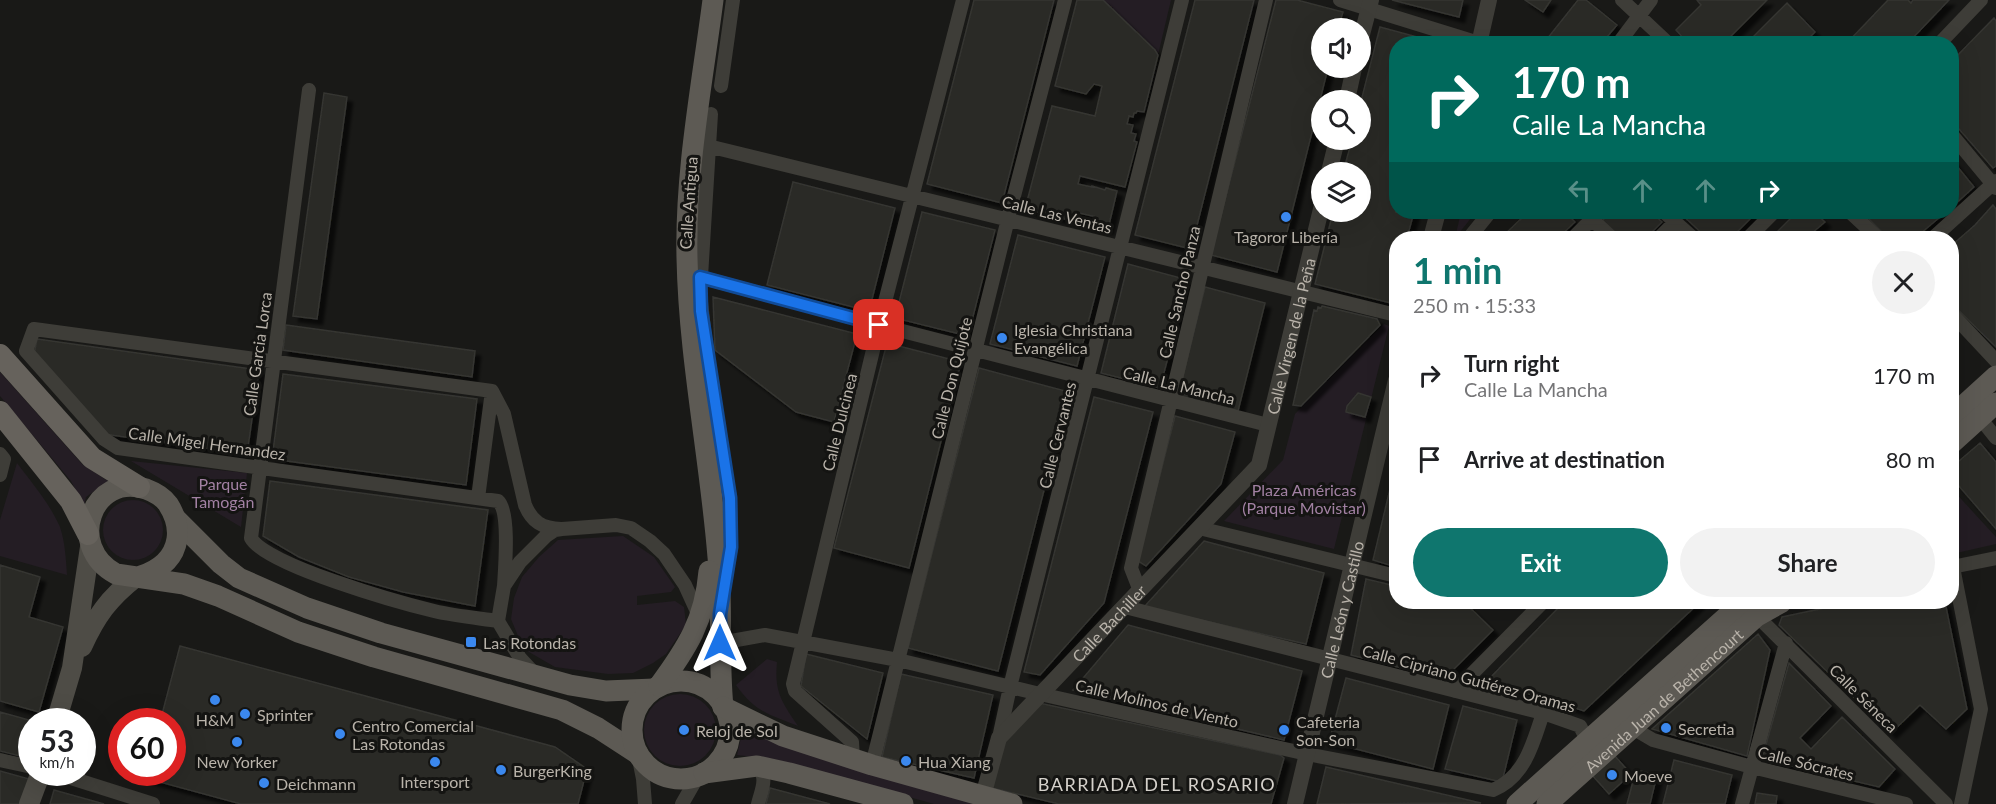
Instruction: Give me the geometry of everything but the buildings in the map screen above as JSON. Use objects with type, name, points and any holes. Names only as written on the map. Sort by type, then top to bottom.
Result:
[{"type":"highway","points":[[0,355],[92,458],[139,487]]},
{"type":"highway","points":[[0,412],[71,501],[89,541]]},
{"type":"main road","points":[[701,774],[713,767],[722,756],[728,741],[729,724],[723,707],[720,643],[710,616],[710,535],[683,315],[680,263],[681,195],[702,0]]},
{"type":"main road","points":[[713,0],[689,192],[687,258],[691,317],[716,534],[710,616],[656,688],[637,708],[632,737],[638,754],[646,765],[670,778],[684,779],[701,774],[757,766],[789,773],[870,800],[903,804]]},
{"type":"main road","points":[[711,114],[719,0]]},
{"type":"main road","points":[[1959,410],[1996,376]]},
{"type":"main road","points":[[1959,438],[1996,403]]},
{"type":"main road","points":[[72,669],[91,514],[102,498],[120,488],[139,487],[165,500],[176,519],[221,564],[239,578],[307,608],[381,633],[590,690],[622,691],[656,688],[679,681],[694,683],[708,690],[723,707],[783,736],[862,762],[1012,804]]},
{"type":"main road","points":[[60,708],[72,669],[93,623],[107,602],[139,577],[154,572],[171,555],[177,542],[176,519]]},
{"type":"main road","points":[[89,541],[100,563],[116,574],[184,584],[298,632],[374,657],[562,710],[598,728],[638,754]]},
{"type":"main road","name":"Avenida Juan de Bethencourt","points":[[1517,804],[1587,740],[1741,609]]},
{"type":"main road","name":"Avenida Juan de Bethencourt","points":[[1558,801],[1631,728],[1742,609]]},
{"type":"main road","points":[[29,804],[36,786]]},
{"type":"main road","points":[[35,804],[39,786]]},
{"type":"street","points":[[721,86],[733,0]]},
{"type":"street","name":"Calle Dulcinea","points":[[862,762],[852,742],[795,691],[793,684],[879,325],[963,0]]},
{"type":"street","name":"Calle Don Quijote","points":[[862,762],[898,660],[1065,0]]},
{"type":"street","name":"Calle Cervantes","points":[[999,738],[1182,0]]},
{"type":"street","name":"Calle Sancho Panza","points":[[1140,591],[1131,568],[1266,0]]},
{"type":"street","points":[[1340,0],[1370,4],[1460,36]]},
{"type":"street","points":[[1481,36],[1489,0]]},
{"type":"street","points":[[1622,0],[1660,36]]},
{"type":"street","points":[[1624,36],[1651,0]]},
{"type":"street","points":[[1947,36],[1981,0]]},
{"type":"street","name":"Calle Garcia Lorca","points":[[309,90],[250,535],[253,542],[270,554],[356,589],[436,611],[498,621]]},
{"type":"street","name":"Calle Antigua","points":[[710,616],[731,547],[732,522],[701,311],[700,277],[711,114]]},
{"type":"street","points":[[1959,143],[1995,184],[1959,215]]},
{"type":"street","name":"Calle Las Ventas","points":[[708,146],[1389,313]]},
{"type":"street","points":[[1475,231],[1484,219]]},
{"type":"street","points":[[1579,231],[1588,219]]},
{"type":"street","points":[[1596,219],[1606,231]]},
{"type":"street","points":[[1672,219],[1685,231]]},
{"type":"street","points":[[1755,231],[1767,219]]},
{"type":"street","points":[[1858,219],[1870,231]]},
{"type":"street","points":[[1941,231],[1955,219]]},
{"type":"street","name":"Calle Virgen de la Peña","points":[[1259,465],[1318,222]]},
{"type":"street","points":[[1666,231],[1675,222]]},
{"type":"street","name":"Calle La Mancha","points":[[700,277],[1268,425]]},
{"type":"street","points":[[1959,321],[1996,361]]},
{"type":"street","name":"Calle Migel Hernandez","points":[[492,391],[34,329],[26,351],[104,439],[118,448],[498,501],[502,506],[505,547],[504,586]]},
{"type":"street","points":[[492,391],[504,414],[525,505],[530,515],[542,526],[562,529]]},
{"type":"street","points":[[478,498],[492,391]]},
{"type":"street","name":"Calle León y Castillo","points":[[1295,804],[1389,409]]},
{"type":"street","points":[[1980,418],[1996,438]]},
{"type":"street","points":[[0,475],[2,457]]},
{"type":"street","name":"Calle Bachiller","points":[[983,796],[999,738],[1259,465]]},
{"type":"street","points":[[540,678],[526,665],[498,621],[504,586],[533,547],[555,530],[616,525],[631,528],[664,554],[710,616]]},
{"type":"street","points":[[1199,528],[1389,574]]},
{"type":"street","points":[[1959,566],[1996,558]]},
{"type":"street","points":[[1959,602],[1980,709],[1961,804]]},
{"type":"street","name":"Calle Cipriano Gutiérez Oramas","points":[[1125,607],[1543,713],[1580,726],[1587,740]]},
{"type":"street","points":[[1455,691],[1536,609]]},
{"type":"street","name":"Calle Séneca","points":[[1750,609],[1946,804]]},
{"type":"street","name":"Calle Molinos de Viento","points":[[720,643],[765,636],[898,660],[1307,754],[1493,790],[1505,785],[1528,757],[1543,713]]},
{"type":"street","points":[[1742,804],[1786,643]]},
{"type":"street","points":[[1018,656],[1023,675],[1040,694]]},
{"type":"street","name":"Calle Sócrates","points":[[1631,728],[1653,740],[1752,767],[1906,804]]},
{"type":"street","points":[[638,754],[645,804]]},
{"type":"street","points":[[0,759],[18,764]]},
{"type":"street","points":[[757,766],[762,771],[764,782],[758,804]]},
{"type":"street","points":[[682,804],[701,774]]},
{"type":"street","points":[[96,786],[153,804]]},
{"type":"green space","points":[[1103,0],[1171,0],[1158,55],[1155,50]]},
{"type":"green space","points":[[1459,219],[1470,219],[1461,231],[1457,231]]},
{"type":"green space","name":"Plaza Américas (Parque Movistar)","points":[[1384,324],[1389,326],[1334,549],[1224,521],[1283,460],[1295,414]]},
{"type":"green space","points":[[0,372],[83,465],[108,481],[86,497],[84,506],[71,481],[0,396]]},
{"type":"green space","name":"Parque Tamogán","points":[[131,461],[247,473],[241,527]]},
{"type":"green space","points":[[17,463],[56,518],[64,545],[67,575],[0,556],[0,520]]},
{"type":"green space","points":[[1959,497],[1996,537],[1996,544],[1959,552]]},
{"type":"green space","points":[[127,500],[139,500],[150,505],[158,513],[163,530],[161,542],[150,555],[139,560],[127,560],[116,555],[108,547],[103,536],[103,524],[108,513],[116,505]]},
{"type":"green space","points":[[623,536],[654,557],[675,587],[671,592],[637,596],[637,605],[675,601],[684,607],[686,625],[666,654],[633,673],[608,674],[555,667],[529,652],[518,636],[511,619],[514,598],[522,577],[558,540]]},
{"type":"green space","points":[[767,659],[777,662],[776,672],[780,696],[798,726],[756,707],[736,685]]},
{"type":"green space","points":[[687,694],[706,704],[714,716],[716,730],[714,744],[706,756],[694,764],[673,766],[654,756],[646,744],[644,723],[654,704],[666,696]]},
{"type":"green space","points":[[743,729],[991,804],[934,804],[774,759],[737,755]]},
{"type":"place","name":"Tagoror Libería","points":[[1286,217]]},
{"type":"place","name":"Iglesia Christiana Evangélica","points":[[1002,338]]},
{"type":"place","name":"Las Rotondas","points":[[471,642]]},
{"type":"place","name":"H&M","points":[[215,700]]},
{"type":"place","name":"Sprinter","points":[[245,714]]},
{"type":"place","name":"Secretia","points":[[1666,728]]},
{"type":"place","name":"Reloj de Sol","points":[[684,730]]},
{"type":"place","name":"Cafeteria Son-Son","points":[[1284,730]]},
{"type":"place","name":"Centro Comercial Las Rotondas","points":[[340,734]]},
{"type":"place","name":"New Yorker","points":[[237,742]]},
{"type":"place","name":"Hua Xiang","points":[[906,761]]},
{"type":"place","name":"Intersport","points":[[435,762]]},
{"type":"place","name":"BurgerKing","points":[[501,770]]},
{"type":"place","name":"Moeve","points":[[1612,775]]},
{"type":"place","name":"Deichmann","points":[[264,783]]},
{"type":"district","name":"BARRIADA DEL ROSARIO","points":[[1157,784]]},
{"type":"route","points":[[720,643],[720,614],[731,547],[732,522],[701,311],[700,277],[879,325]]}]
